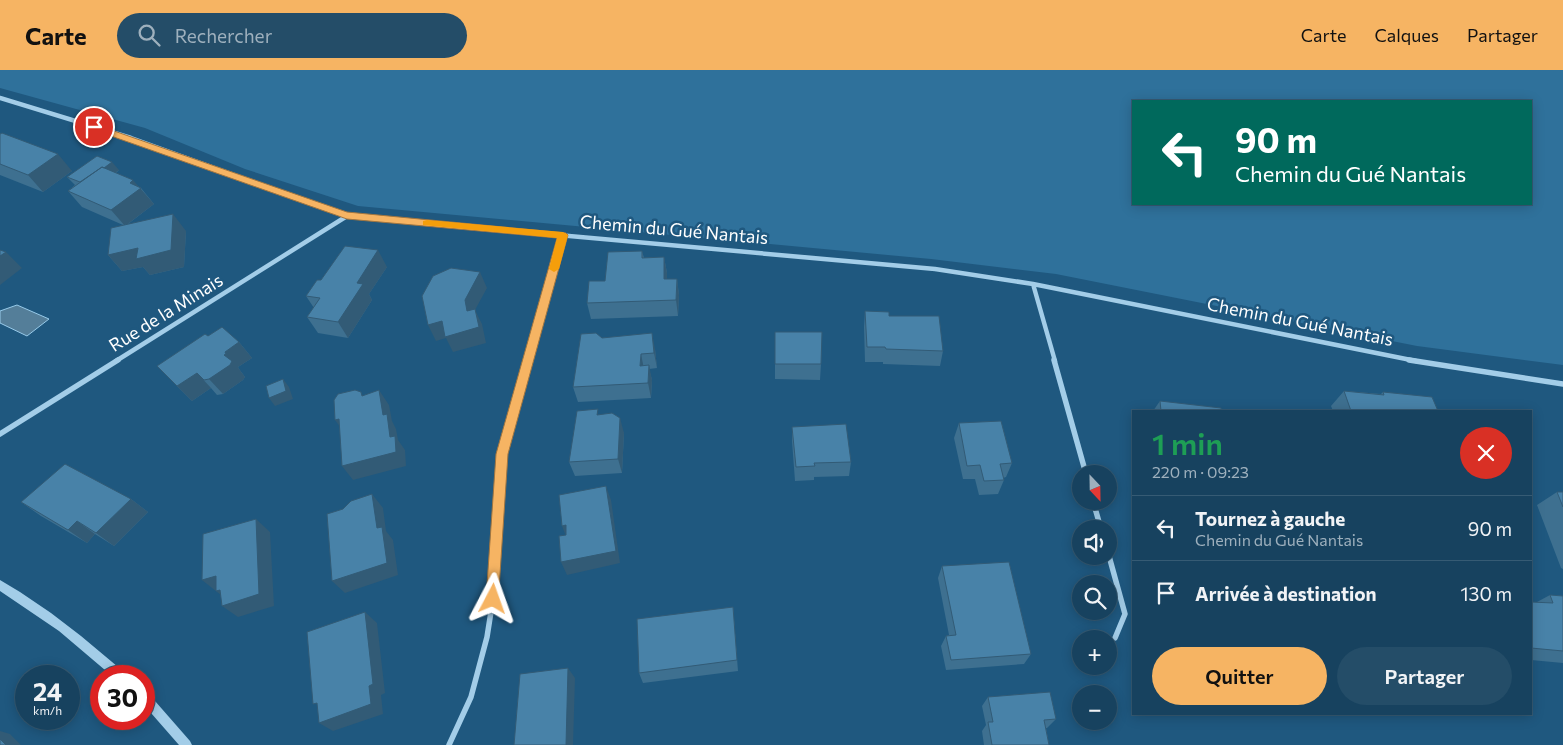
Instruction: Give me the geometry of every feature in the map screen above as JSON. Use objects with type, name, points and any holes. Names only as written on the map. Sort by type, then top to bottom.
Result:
[{"type":"street","name":"Chemin du Gué Nantais","points":[[0,98],[131,138],[347,216],[935,268],[1033,284],[1415,361],[1563,384]]},
{"type":"street","name":"Rue de la Minais","points":[[0,434],[347,216]]},
{"type":"street","points":[[448,745],[472,697],[487,637],[493,599],[502,454],[563,235]]},
{"type":"street","points":[[1033,284],[1083,465]]},
{"type":"street","points":[[1111,565],[1125,614],[1117,633]]},
{"type":"street","points":[[0,585],[38,608],[81,640],[108,665]]},
{"type":"street","points":[[155,710],[186,745]]},
{"type":"shaded area","points":[[0,70],[1563,70],[1563,365],[1417,346],[1056,274],[931,259],[358,206],[245,169],[145,128],[0,88]]},
{"type":"shaded area","points":[[17,305],[49,319],[27,336],[0,323],[0,311]]},
{"type":"building","points":[[2,133],[58,154],[28,175],[0,164],[0,134]]},
{"type":"building","points":[[97,156],[112,162],[80,182],[67,177]]},
{"type":"building","points":[[102,167],[133,180],[130,183],[141,188],[111,210],[68,191]]},
{"type":"building","points":[[173,214],[171,250],[136,259],[138,248],[108,255],[111,228]]},
{"type":"building","points":[[345,246],[378,250],[357,283],[363,284],[338,322],[307,317],[320,298],[306,296],[317,280],[321,280]]},
{"type":"building","points":[[0,250],[6,252],[0,256]]},
{"type":"building","points":[[642,251],[642,258],[664,257],[664,279],[677,279],[676,300],[587,303],[589,281],[605,281],[608,252]]},
{"type":"building","points":[[451,268],[480,272],[465,300],[467,311],[475,309],[479,327],[445,337],[442,321],[428,325],[422,296],[433,276]]},
{"type":"building","points":[[865,311],[889,312],[889,316],[939,316],[943,351],[867,347]]},
{"type":"building","points":[[222,327],[239,342],[225,352],[226,354],[224,355],[232,361],[230,365],[209,379],[204,380],[197,373],[177,386],[157,366],[205,334],[208,336]]},
{"type":"building","points":[[775,332],[822,332],[821,364],[775,364]]},
{"type":"building","points":[[596,333],[602,338],[652,333],[654,353],[641,354],[640,366],[649,365],[648,383],[573,387],[581,334]]},
{"type":"building","points":[[283,379],[286,391],[269,398],[266,386]]},
{"type":"building","points":[[355,390],[361,392],[362,396],[379,390],[383,415],[387,414],[390,437],[395,436],[396,452],[342,466],[339,419],[335,420],[334,400],[338,394]]},
{"type":"building","points":[[1344,391],[1384,395],[1383,392],[1432,397],[1438,410],[1351,410]]},
{"type":"building","points":[[1160,401],[1221,408],[1222,410],[1161,410]]},
{"type":"building","points":[[598,409],[597,415],[612,413],[620,418],[618,459],[569,462],[577,411]]},
{"type":"building","points":[[1001,421],[1012,463],[1000,464],[1004,480],[984,481],[980,465],[967,466],[959,423]]},
{"type":"building","points":[[846,424],[851,462],[814,463],[815,466],[796,467],[792,427]]},
{"type":"building","points":[[65,464],[131,499],[96,533],[77,521],[68,530],[21,502]]},
{"type":"building","points":[[606,486],[616,551],[561,562],[559,536],[566,535],[566,525],[562,526],[559,495]]},
{"type":"building","points":[[1557,492],[1563,492],[1563,507]]},
{"type":"building","points":[[372,494],[377,528],[382,527],[387,563],[332,581],[327,514],[343,509],[351,501]]},
{"type":"building","points":[[256,519],[259,594],[222,606],[220,590],[216,591],[216,576],[202,580],[203,534]]},
{"type":"building","points":[[1009,562],[1031,654],[951,660],[946,636],[956,635],[942,566]]},
{"type":"building","points":[[1550,595],[1563,596],[1563,651],[1532,648],[1532,602],[1553,603]]},
{"type":"building","points":[[733,607],[737,660],[639,673],[637,619]]},
{"type":"building","points":[[365,612],[373,684],[369,686],[371,704],[319,723],[317,703],[313,704],[307,632]]},
{"type":"building","points":[[568,668],[566,745],[514,745],[520,674]]},
{"type":"building","points":[[1050,692],[1056,719],[1044,720],[1049,745],[992,745],[988,722],[993,722],[988,697]]},
{"type":"building","points":[[0,739],[6,745],[0,745]]},
{"type":"slow traffic","points":[[427,223],[563,235],[554,269]]},
{"type":"route","points":[[94,127],[131,138],[347,216],[563,235],[502,454],[493,599]]}]
